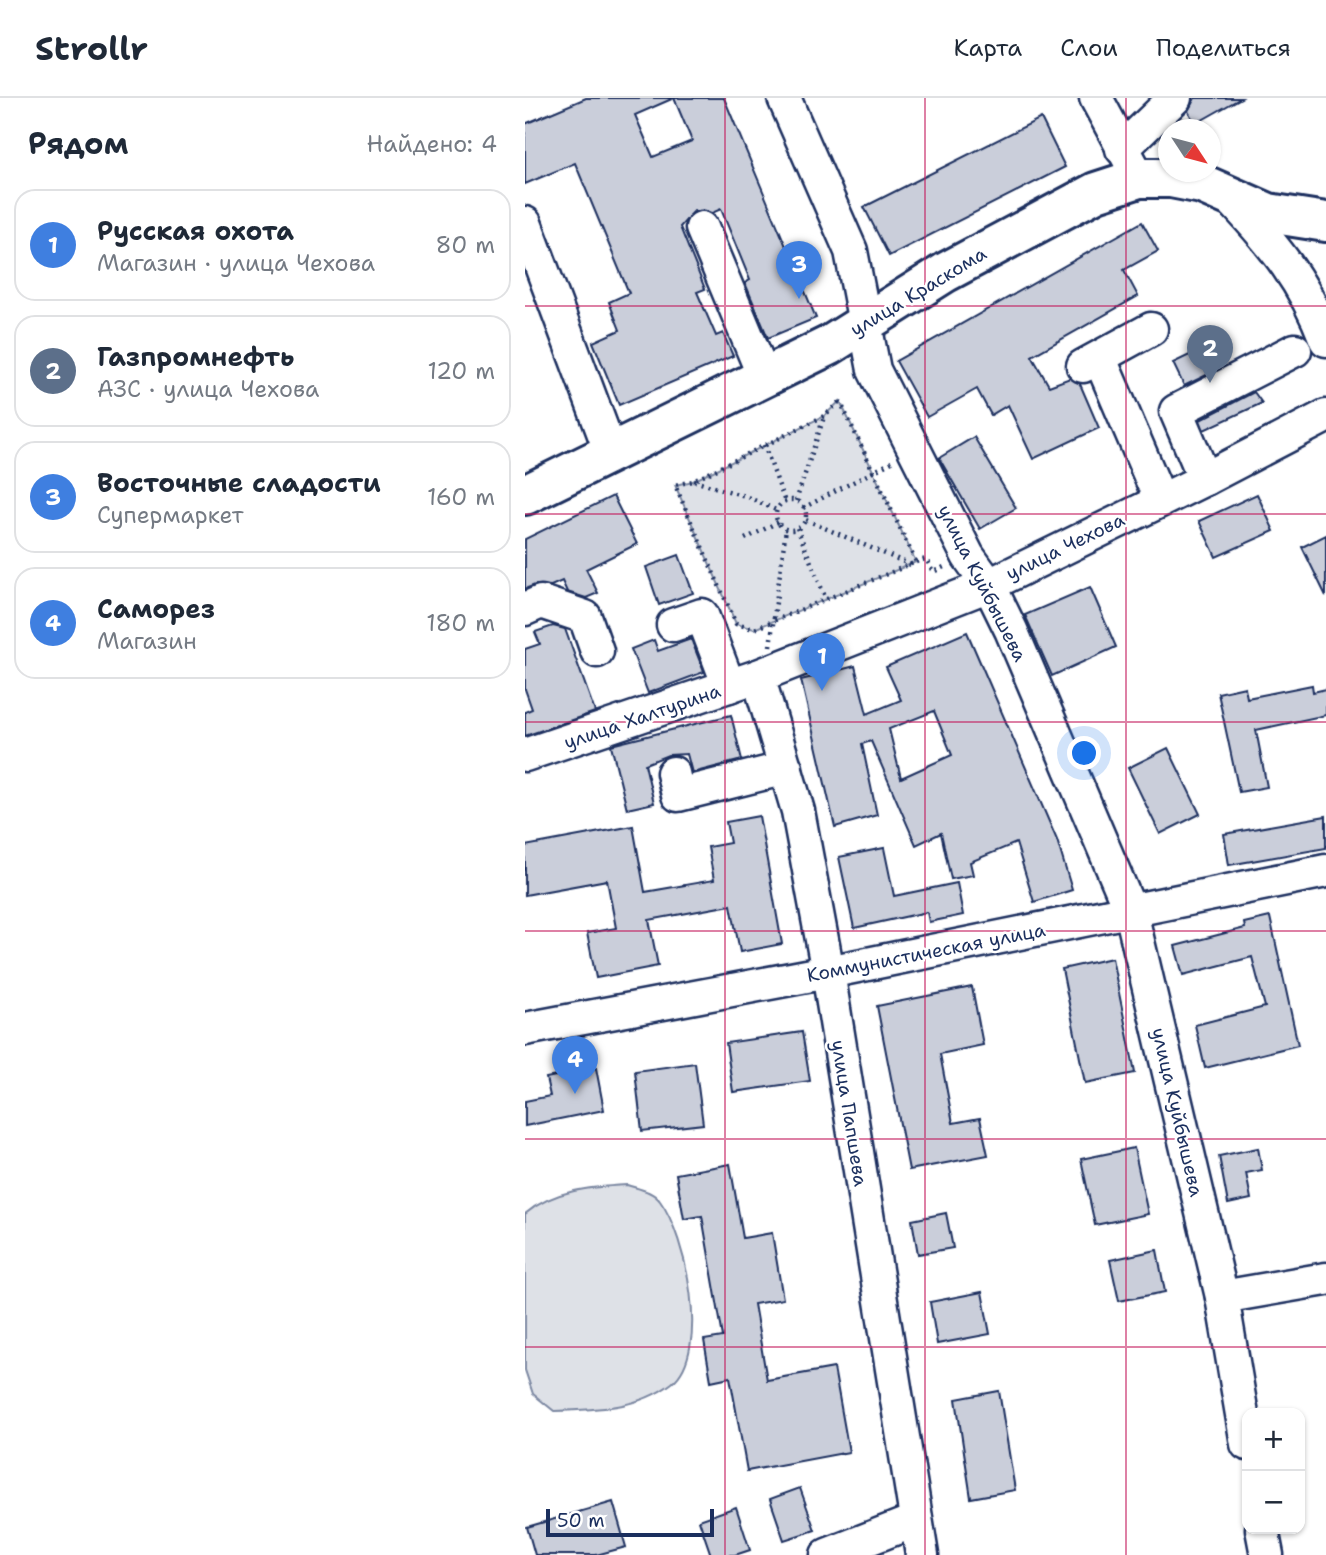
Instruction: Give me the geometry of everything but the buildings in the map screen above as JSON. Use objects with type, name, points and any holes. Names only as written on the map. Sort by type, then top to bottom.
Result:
[{"type":"main road","name":"улица Краскома","points":[[525,495],[830,345],[1041,218],[1096,192],[1131,164],[1171,178],[1202,184],[1268,213],[1326,222]]},
{"type":"street","name":"улица Куйбышева","points":[[784,98],[851,251],[874,370],[968,556],[989,584],[1131,912],[1221,1297],[1242,1416]]},
{"type":"street","points":[[1096,98],[1131,164],[1175,98]]},
{"type":"street","points":[[1226,194],[1279,250],[1315,310],[1326,340]]},
{"type":"street","points":[[525,223],[611,453]]},
{"type":"street","points":[[702,228],[765,379]]},
{"type":"street","points":[[1151,329],[1092,362],[1160,499]]},
{"type":"street","points":[[1205,480],[1176,411],[1295,350]]},
{"type":"street","points":[[1319,419],[1326,390]]},
{"type":"street","name":"улица Чехова","points":[[763,674],[989,584],[1160,499],[1205,480],[1319,419]]},
{"type":"street","points":[[525,609],[541,602],[585,617],[597,651]]},
{"type":"street","points":[[673,625],[702,615],[729,686]]},
{"type":"street","name":"улица Халтурина","points":[[525,755],[763,674]]},
{"type":"street","name":"улица Папшева","points":[[763,674],[798,811],[828,972],[922,1555]]},
{"type":"street","points":[[673,773],[678,794],[786,768]]},
{"type":"street","name":"Коммунистическая улица","points":[[525,1029],[828,972],[1326,871]]},
{"type":"street","points":[[1221,1297],[1326,1279]]},
{"type":"street","points":[[827,1555],[915,1521]]},
{"type":"street","points":[[1263,1534],[1267,1555]]},
{"type":"path","points":[[840,401],[916,562],[754,629],[736,624],[675,485],[693,481],[764,445],[824,416],[840,401]]},
{"type":"path","points":[[796,501],[824,416]]},
{"type":"path","points":[[764,445],[785,502]]},
{"type":"path","points":[[803,508],[916,449]]},
{"type":"path","points":[[693,481],[745,496],[776,510]]},
{"type":"path","points":[[776,510],[785,502],[796,501]]},
{"type":"path","points":[[796,501],[803,508],[806,520]]},
{"type":"path","points":[[776,510],[778,522],[786,529],[797,528],[806,520]]},
{"type":"path","points":[[806,520],[911,565]]},
{"type":"path","points":[[745,539],[778,522]]},
{"type":"path","points":[[797,528],[826,599]]},
{"type":"path","points":[[763,674],[786,529]]},
{"type":"shaded area","points":[[840,401],[916,562],[754,629],[736,624],[675,485],[693,481],[824,416]]},
{"type":"shaded area","points":[[627,1185],[654,1195],[660,1201],[678,1240],[686,1266],[692,1321],[690,1346],[684,1368],[672,1383],[659,1392],[631,1403],[600,1409],[554,1411],[533,1394],[525,1370],[525,1214],[548,1200],[573,1191]]},
{"type":"place","name":"Восточные сладости","points":[[799,299]]},
{"type":"place","name":"Газпромнефть","points":[[1210,383]]},
{"type":"place","name":"Русская охота","points":[[822,691]]},
{"type":"place","name":"Саморез","points":[[575,1094]]}]
